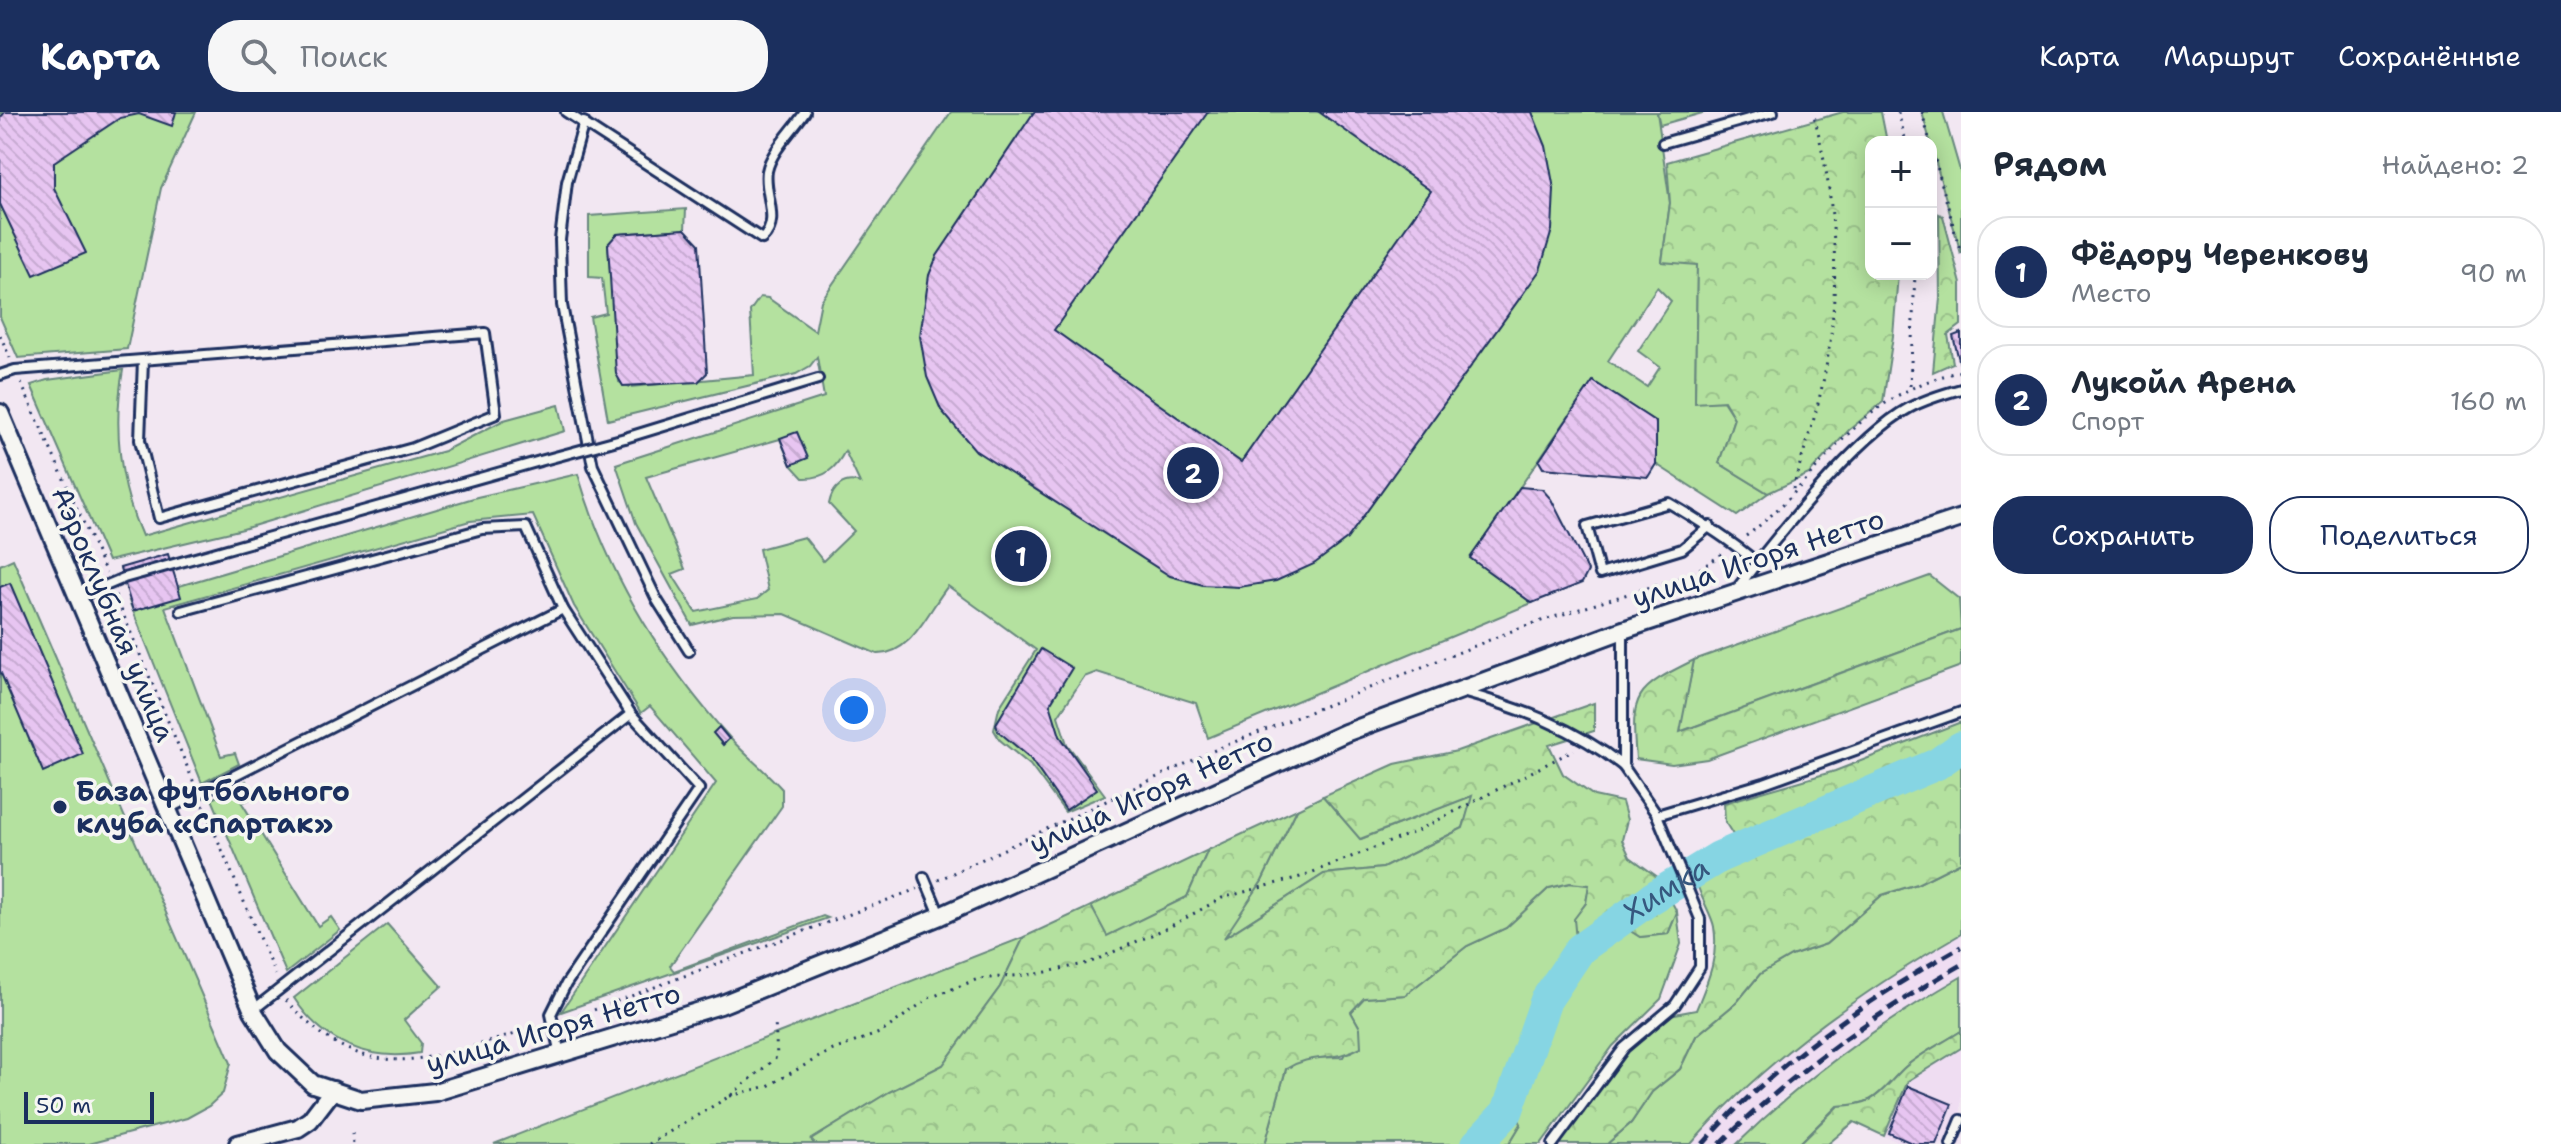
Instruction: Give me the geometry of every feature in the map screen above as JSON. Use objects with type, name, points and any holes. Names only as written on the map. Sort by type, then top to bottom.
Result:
[{"type":"street","name":"Аэроклубная улица","points":[[0,413],[253,1011],[278,1051],[313,1084],[361,1100]]},
{"type":"street","name":"улица Игоря Нетто","points":[[361,1100],[435,1092],[720,1005],[940,916],[1345,733],[1623,630],[1961,518]]},
{"type":"street","points":[[238,1144],[298,1128],[310,1120],[333,1090]]},
{"type":"lane","points":[[566,112],[762,239],[772,218],[766,174],[770,163],[805,112]]},
{"type":"lane","points":[[1663,143],[1773,112]]},
{"type":"lane","points":[[584,122],[567,182],[560,240],[562,305],[579,399],[593,466],[611,508],[657,600],[689,651]]},
{"type":"lane","points":[[0,375],[15,370],[485,333],[496,414],[413,448],[159,518],[140,440],[143,360]]},
{"type":"lane","points":[[79,597],[110,583],[625,438],[818,379]]},
{"type":"lane","points":[[1733,594],[1756,562],[1876,434],[1907,409],[1961,389]]},
{"type":"lane","points":[[1710,526],[1682,549],[1600,574],[1587,526],[1669,503],[1710,526],[1756,562]]},
{"type":"lane","points":[[181,611],[482,529],[526,527],[563,609],[631,714],[699,789],[566,984],[551,1014],[560,1054]]},
{"type":"lane","points":[[168,809],[563,609]]},
{"type":"lane","points":[[1623,630],[1623,766]]},
{"type":"lane","points":[[1458,691],[1515,707],[1592,742],[1623,766],[1657,815],[1700,919],[1700,967],[1691,985],[1675,1005],[1624,1048],[1553,1144]]},
{"type":"lane","points":[[1657,815],[1764,783],[1961,712]]},
{"type":"lane","points":[[253,1011],[631,714]]},
{"type":"lane","points":[[926,881],[940,916]]},
{"type":"lane","points":[[1951,1144],[1961,1120]]},
{"type":"path","points":[[1792,492],[1817,407],[1832,323],[1833,203],[1813,112]]},
{"type":"path","points":[[1898,112],[1904,136]]},
{"type":"path","points":[[1922,112],[1929,136]]},
{"type":"path","points":[[1937,165],[1961,254]]},
{"type":"path","points":[[1909,388],[1915,280]]},
{"type":"path","points":[[0,335],[195,784]]},
{"type":"path","points":[[562,1021],[761,950],[926,881],[1217,749],[1522,627],[1692,574],[1735,544],[1792,492],[1849,430],[1883,402],[1909,388],[1961,371]]},
{"type":"path","points":[[730,1096],[768,1086],[828,1052],[882,1032],[941,993],[978,979],[1037,974],[1089,963],[1171,926],[1222,898],[1300,877],[1415,832],[1503,784],[1592,742]]},
{"type":"path","points":[[201,799],[279,986]]},
{"type":"path","points":[[285,1000],[332,1045],[372,1059],[392,1061],[420,1059],[548,1025]]},
{"type":"path","points":[[649,1144],[730,1096],[777,1057],[775,1021]]},
{"type":"path","points":[[352,1133],[353,1144]]},
{"type":"shaded area","points":[[1961,934],[1961,977],[1855,1044],[1787,1094],[1737,1144],[1691,1144],[1770,1067],[1836,1015],[1910,963]]},
{"type":"shaded area","points":[[1961,1048],[1961,1144],[1903,1144],[1884,1136],[1908,1081]]},
{"type":"green space","points":[[0,112],[196,112],[161,188],[127,349],[18,358],[0,317]]},
{"type":"green space","points":[[951,112],[1657,112],[1670,203],[1662,261],[1697,264],[1695,402],[1723,401],[1734,418],[1719,463],[1768,493],[1737,516],[1656,464],[1656,422],[1593,381],[1471,558],[1532,603],[1208,738],[1196,703],[1097,672],[1084,677],[1058,716],[1067,744],[1105,795],[1065,812],[1030,765],[1000,740],[994,730],[999,708],[1036,650],[948,586],[910,639],[889,652],[877,654],[785,614],[733,615],[692,625],[636,523],[616,464],[824,397],[817,357],[810,366],[796,374],[608,420],[590,317],[606,313],[602,278],[589,277],[589,216],[686,209],[685,229],[617,234],[608,244],[619,382],[630,387],[754,375],[750,311],[760,297],[768,298],[815,331],[821,301]],"holes":[[[1657,287],[1671,301],[1638,351],[1660,367],[1647,387],[1608,361]],[[780,439],[791,465],[803,478],[818,477],[829,471],[845,451],[860,483],[840,485],[829,504],[854,531],[823,561],[804,537],[759,549],[768,590],[757,599],[696,612],[672,574],[685,569],[646,477]]]},
{"type":"green space","points":[[1657,112],[1706,112],[1660,125]]},
{"type":"green space","points":[[1843,112],[1881,112],[1886,136],[1865,136],[1865,280],[1898,280],[1883,402],[1849,430],[1809,474],[1768,493],[1719,463],[1734,418],[1724,401],[1695,403],[1697,265],[1662,262],[1670,203],[1667,162]]},
{"type":"green space","points":[[1922,112],[1943,112],[1961,174],[1961,254],[1937,167],[1937,136],[1929,136]]},
{"type":"green space","points":[[1939,214],[1943,216],[1961,284],[1961,325],[1948,335],[1953,363],[1933,372],[1940,298]]},
{"type":"green space","points":[[123,370],[119,412],[120,454],[128,496],[142,536],[444,451],[504,420],[559,405],[565,431],[243,529],[108,561],[31,385]]},
{"type":"green space","points":[[578,474],[604,546],[659,647],[730,738],[782,789],[782,806],[670,966],[674,971],[823,916],[828,918],[561,1012],[716,783],[650,706],[641,713],[574,606],[533,515],[470,521],[165,607],[221,756],[235,753],[239,764],[202,783],[129,601],[477,497]]},
{"type":"green space","name":"База футбольного клуба «Спартак»","points":[[13,559],[231,1063],[223,1093],[209,1106],[187,1118],[88,1144],[0,1144],[0,565]]},
{"type":"green space","points":[[1930,576],[1959,599],[1961,629],[1679,732],[1694,660]]},
{"type":"green space","points":[[1961,629],[1961,666],[1707,759],[1672,764],[1636,759],[1634,720],[1641,696],[1659,678],[1694,660],[1680,732]]},
{"type":"green space","points":[[1594,703],[1594,731],[1549,745],[1563,774],[1594,796],[1622,802],[1627,820],[1622,840],[1630,857],[1659,878],[1677,912],[1668,934],[1640,937],[1607,916],[1576,940],[1574,919],[1586,903],[1589,885],[1570,883],[1549,888],[1506,928],[1467,946],[1405,995],[1364,998],[1351,1012],[1360,1028],[1361,1047],[1286,1069],[1265,1144],[815,1144],[811,1140],[889,1092],[943,1065],[1000,987],[1024,937],[1091,906],[1107,936],[1187,897],[1208,850],[1297,809],[1262,881],[1224,938],[1324,874],[1383,868],[1463,828],[1472,796],[1360,839],[1323,796],[1395,764],[1457,751]]},
{"type":"green space","points":[[1961,722],[1961,862],[1917,884],[1882,895],[1826,944],[1791,956],[1760,974],[1737,1002],[1696,1036],[1680,1069],[1652,1092],[1631,1123],[1607,1144],[1556,1144],[1625,1054],[1664,1016],[1696,1010],[1711,970],[1715,938],[1695,869],[1697,861],[1704,854],[1733,846],[1735,838],[1725,822],[1724,803],[1835,771]]},
{"type":"green space","points":[[246,781],[253,797],[242,803],[318,926],[331,917],[340,930],[286,973],[212,799]]},
{"type":"green space","points":[[1473,795],[1463,828],[1383,868],[1324,874],[1222,939],[1262,881],[1297,809],[1323,796],[1361,839]]},
{"type":"green space","points":[[1208,850],[1187,897],[1106,937],[1091,906]]},
{"type":"green space","points":[[1961,862],[1961,934],[1888,978],[1817,1028],[1751,1083],[1691,1144],[1607,1144],[1631,1123],[1652,1092],[1680,1069],[1696,1036],[1737,1002],[1760,974],[1791,956],[1826,944],[1882,895],[1917,884]]},
{"type":"green space","points":[[1569,883],[1589,885],[1586,903],[1575,919],[1577,939],[1607,916],[1640,937],[1668,934],[1677,912],[1681,944],[1661,999],[1613,1046],[1541,1144],[1509,1144],[1521,1124],[1507,1112],[1477,1144],[1265,1144],[1286,1069],[1303,1058],[1343,1057],[1360,1028],[1351,1012],[1364,998],[1405,995],[1467,946],[1506,928],[1549,888]]},
{"type":"green space","points":[[387,924],[442,986],[404,1020],[421,1043],[420,1053],[383,1054],[348,1045],[318,1026],[294,998]]},
{"type":"green space","points":[[1024,937],[1000,987],[943,1065],[889,1092],[811,1140],[815,1144],[494,1144]]},
{"type":"green space","points":[[1961,977],[1961,1031],[1909,1064],[1875,1096],[1860,1103],[1837,1106],[1799,1144],[1737,1144],[1843,1053]]},
{"type":"green space","points":[[1961,1031],[1961,1048],[1908,1081],[1884,1136],[1854,1122],[1828,1144],[1799,1144],[1838,1106],[1861,1103],[1876,1096],[1909,1064]]},
{"type":"green space","points":[[1511,1099],[1521,1124],[1509,1144],[1477,1144],[1507,1112]]},
{"type":"building","points":[[5,112],[176,112],[172,126],[139,114],[120,118],[54,162],[54,188],[86,253],[34,275],[0,204],[0,118]]},
{"type":"building","points":[[1034,112],[1208,112],[1054,330],[1241,462],[1431,191],[1319,112],[1532,112],[1546,146],[1554,189],[1552,230],[1540,270],[1347,539],[1314,564],[1276,581],[1239,587],[1203,585],[1170,576],[976,451],[941,410],[927,377],[920,336],[929,275],[937,256]]},
{"type":"building","points":[[685,229],[699,244],[707,373],[698,382],[623,386],[616,374],[608,244],[617,234]]},
{"type":"building","points":[[1961,333],[1961,364],[1960,364],[1953,336]]},
{"type":"building","points":[[1593,381],[1656,422],[1656,464],[1648,477],[1543,468],[1539,461]]},
{"type":"building","points":[[797,432],[808,458],[791,465],[780,438]]},
{"type":"building","points":[[1520,487],[1542,489],[1551,499],[1588,571],[1582,583],[1532,603],[1470,558]]},
{"type":"building","points":[[168,554],[181,597],[133,611],[120,568]]},
{"type":"building","points":[[10,583],[83,754],[43,772],[0,671],[0,587]]},
{"type":"building","points":[[1041,649],[1072,668],[1050,704],[1060,736],[1097,789],[1066,810],[1029,757],[998,731],[996,724]]},
{"type":"building","points":[[719,727],[729,739],[723,745],[713,733]]},
{"type":"building","points":[[1908,1086],[1952,1104],[1936,1144],[1914,1144],[1889,1133]]},
{"type":"waterway","name":"Химка","points":[[1477,1144],[1507,1112],[1546,1000],[1580,949],[1652,898],[1719,857],[1937,764],[1961,747]]},
{"type":"railway","points":[[1703,1144],[1791,1060],[1857,1011],[1961,947]]},
{"type":"railway","points":[[1720,1144],[1775,1093],[1834,1047],[1961,965]]},
{"type":"place","name":"Лукойл Арена","points":[[1193,473]]},
{"type":"place","name":"Фёдору Черенкову","points":[[1021,556]]},
{"type":"place","name":"База футбольного клуба «Спартак»","points":[[60,807]]}]
